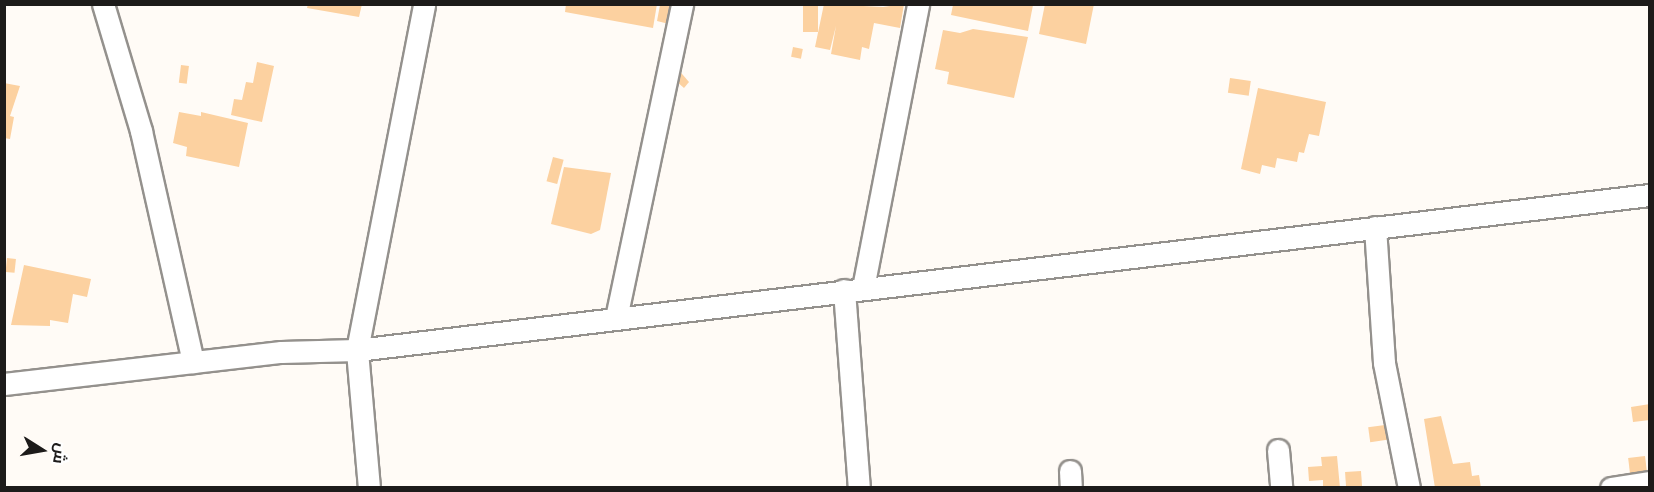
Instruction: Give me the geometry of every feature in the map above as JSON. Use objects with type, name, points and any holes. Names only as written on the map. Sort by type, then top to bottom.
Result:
[{"type":"street","points":[[103,4],[141,131],[193,362]]},
{"type":"street","points":[[369,488],[357,350],[424,4]]},
{"type":"street","points":[[616,318],[682,4]]},
{"type":"street","points":[[859,488],[853,289],[918,4]]},
{"type":"street","points":[[4,384],[193,362],[357,350],[1650,195]]},
{"type":"street","points":[[1375,227],[1384,363],[1409,488]]},
{"type":"street","points":[[1278,450],[1281,488]]},
{"type":"street","points":[[1611,488],[1650,482]]},
{"type":"building","points":[[308,4],[362,4],[359,17],[307,8]]},
{"type":"building","points":[[566,4],[657,4],[653,28],[565,12]]},
{"type":"building","points":[[803,4],[818,4],[818,32],[803,32]]},
{"type":"building","points":[[824,4],[883,7],[904,4],[900,28],[874,23],[869,49],[862,47],[860,60],[831,54],[836,26],[830,50],[815,47]]},
{"type":"building","points":[[1045,4],[1094,4],[1086,44],[1039,34]]},
{"type":"building","points":[[660,5],[673,5],[669,24],[657,21]]},
{"type":"building","points":[[953,5],[1033,5],[1028,31],[951,15]]},
{"type":"building","points":[[973,29],[1028,37],[1014,98],[947,84],[949,72],[935,69],[943,30],[960,33]]},
{"type":"building","points":[[793,47],[803,49],[801,59],[791,57]]},
{"type":"building","points":[[257,62],[274,66],[262,122],[231,115],[234,99],[242,100],[246,82],[253,83]]},
{"type":"building","points":[[181,65],[189,66],[187,84],[179,83]]},
{"type":"building","points":[[676,67],[689,82],[684,88],[669,75]]},
{"type":"building","points":[[1230,78],[1251,81],[1249,96],[1228,93]]},
{"type":"building","points":[[4,83],[20,86],[10,116],[14,117],[10,139],[4,138]]},
{"type":"building","points":[[1258,88],[1326,102],[1319,136],[1309,134],[1304,153],[1299,152],[1297,162],[1277,158],[1275,168],[1262,165],[1260,174],[1241,169]]},
{"type":"building","points":[[179,112],[201,116],[201,112],[248,123],[239,167],[186,156],[187,147],[173,143]]},
{"type":"building","points":[[553,157],[564,160],[557,184],[547,181]]},
{"type":"building","points":[[564,167],[611,173],[600,230],[591,234],[551,224]]},
{"type":"building","points":[[7,258],[16,259],[14,273],[6,272]]},
{"type":"building","points":[[24,265],[91,279],[87,297],[73,294],[68,323],[50,320],[50,326],[11,325]]},
{"type":"building","points":[[1650,404],[1650,420],[1633,422],[1631,407]]},
{"type":"building","points":[[1441,416],[1453,464],[1470,462],[1472,476],[1479,475],[1481,488],[1435,488],[1424,419]]},
{"type":"building","points":[[1385,425],[1387,440],[1370,442],[1368,427]]},
{"type":"building","points":[[1337,456],[1340,488],[1323,488],[1323,480],[1309,481],[1308,467],[1322,466],[1321,457]]},
{"type":"building","points":[[1645,456],[1647,472],[1630,474],[1628,458]]},
{"type":"building","points":[[1361,471],[1362,486],[1346,487],[1345,472]]}]
